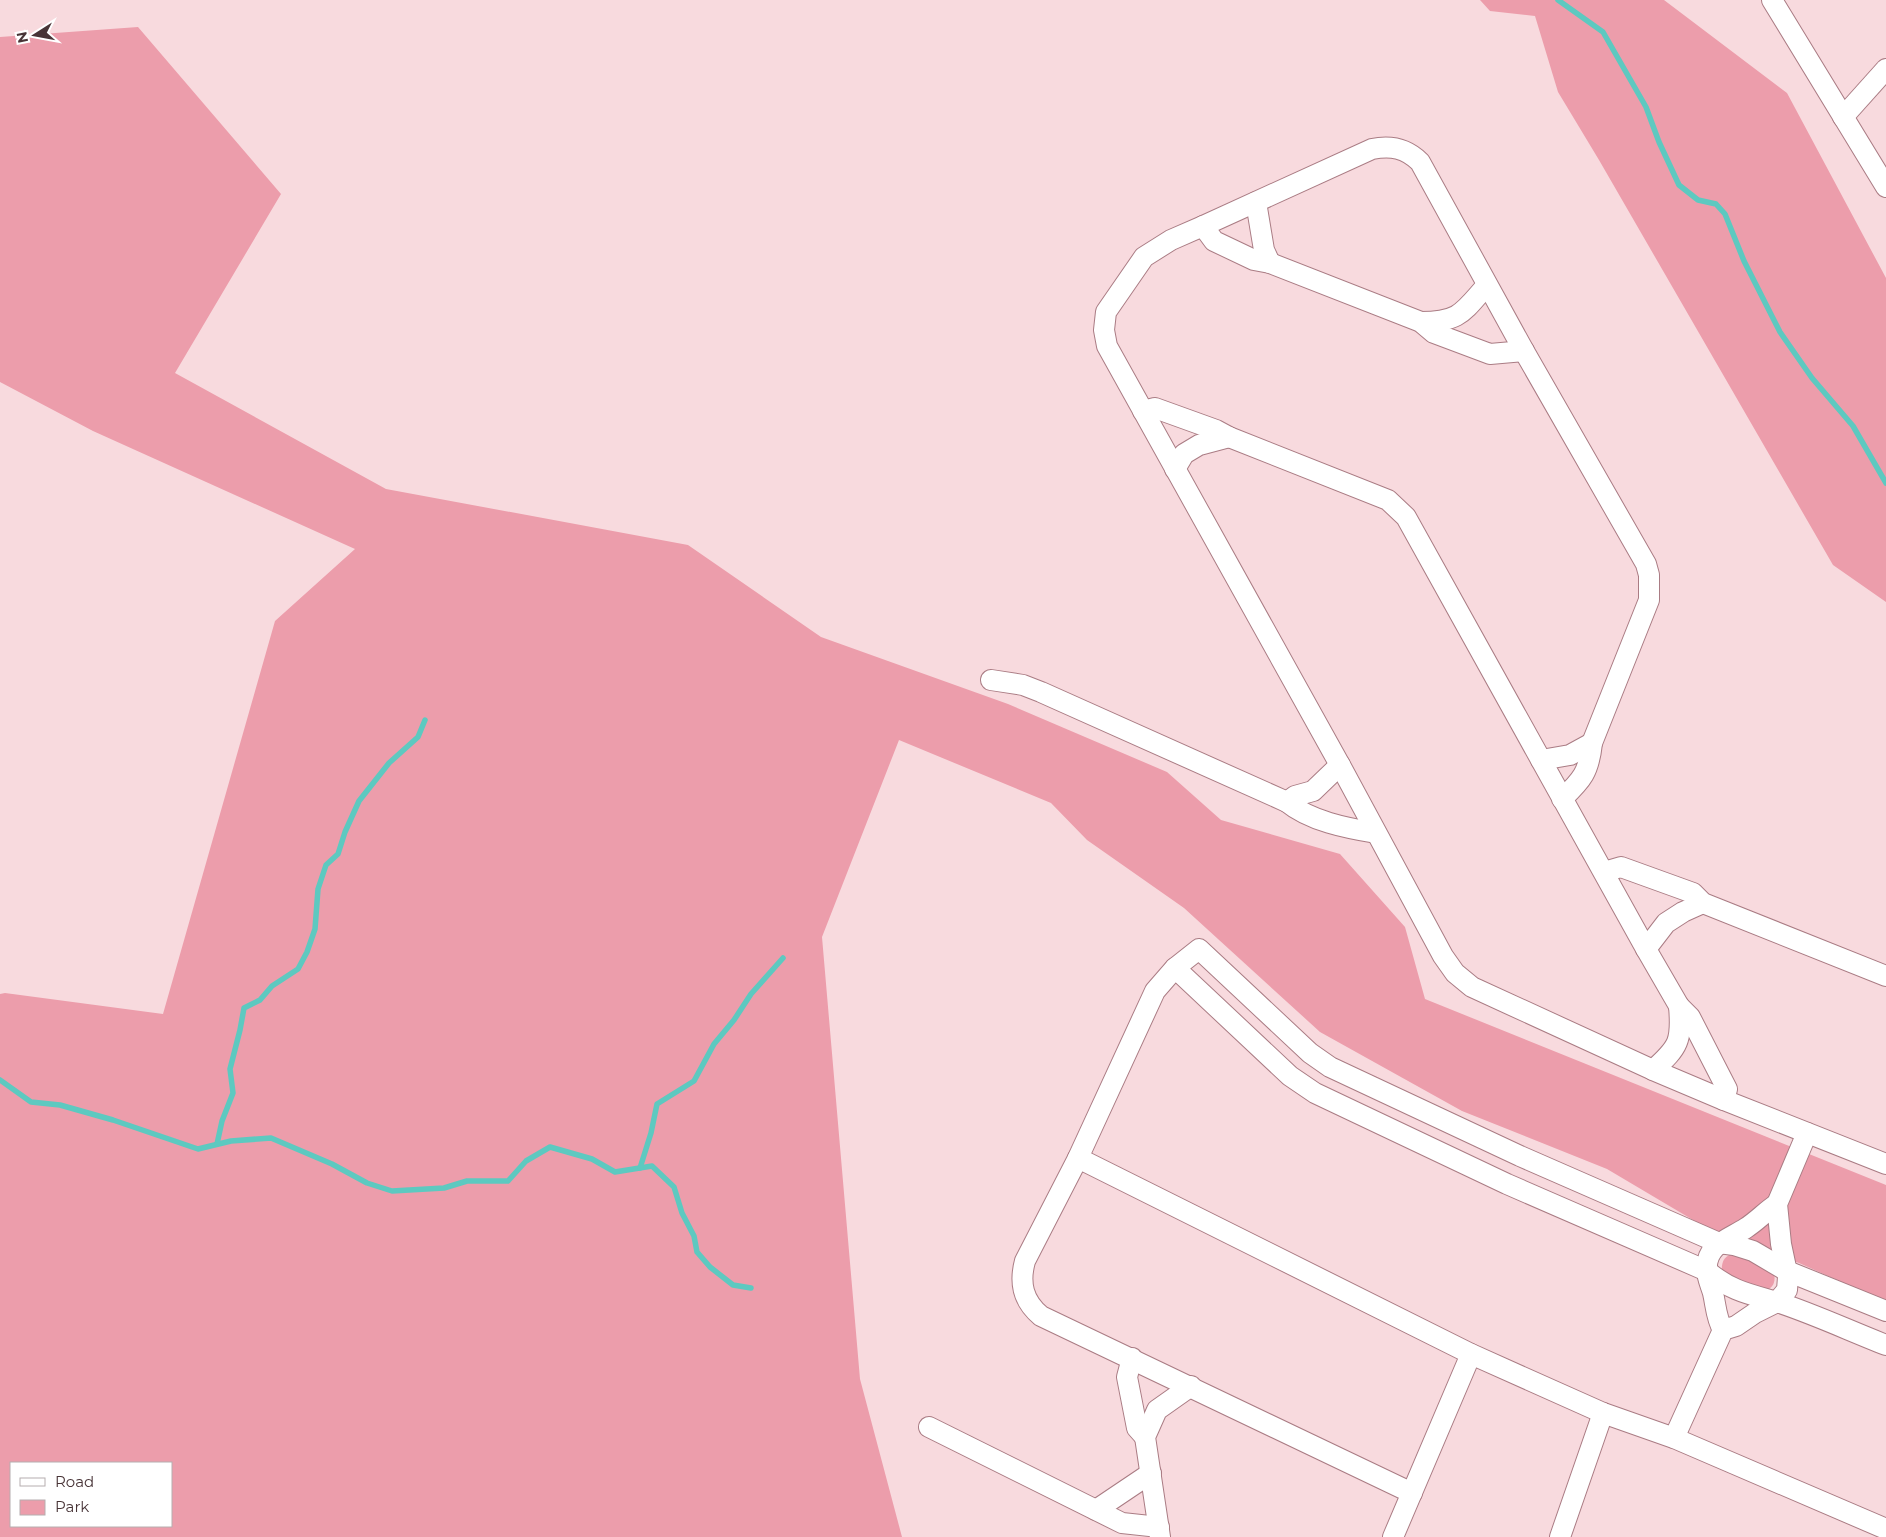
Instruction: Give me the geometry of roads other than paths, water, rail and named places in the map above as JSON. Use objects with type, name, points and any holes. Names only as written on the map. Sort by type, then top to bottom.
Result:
[{"type":"street","points":[[1772,0],[1886,188]]},
{"type":"street","points":[[1843,117],[1886,69]]},
{"type":"street","points":[[1562,799],[1581,780],[1591,756],[1592,743],[1647,606],[1650,586],[1649,575],[1646,564],[1524,351],[1420,162],[1402,150],[1392,147],[1372,149],[1171,240],[1144,257],[1106,312],[1104,330],[1107,346],[1454,973],[1472,987],[1653,1070],[1886,1164]]},
{"type":"street","points":[[1256,202],[1264,250],[1270,263]]},
{"type":"street","points":[[1203,226],[1214,241],[1254,260],[1270,263],[1421,322],[1434,333],[1490,354],[1524,351]]},
{"type":"street","points":[[1421,322],[1441,322],[1461,314],[1488,285]]},
{"type":"street","points":[[1142,410],[1155,408],[1216,430],[1229,437],[1388,500],[1406,517],[1646,949],[1679,1006],[1690,1017],[1727,1089],[1724,1100]]},
{"type":"street","points":[[1175,469],[1184,454],[1199,445],[1229,437]]},
{"type":"street","points":[[991,680],[1023,686],[1041,692],[1287,802],[1298,812],[1350,828],[1376,833]]},
{"type":"street","points":[[1541,760],[1570,755],[1592,743]]},
{"type":"street","points":[[1287,802],[1295,796],[1313,791],[1340,765]]},
{"type":"street","points":[[1604,872],[1621,867],[1693,892],[1702,903],[1886,976]]},
{"type":"street","points":[[1646,949],[1666,923],[1702,903]]},
{"type":"street","points":[[1412,1493],[1041,1316],[1029,1304],[1022,1287],[1026,1261],[1078,1158],[1156,991],[1175,968],[1199,949],[1310,1053],[1330,1067],[1520,1156],[1719,1243],[1753,1251],[1787,1270],[1886,1311]]},
{"type":"street","points":[[1175,968],[1290,1076],[1315,1093],[1507,1184],[1707,1272],[1719,1281],[1737,1290],[1756,1298],[1777,1302],[1886,1345]]},
{"type":"street","points":[[1653,1070],[1668,1057],[1677,1045],[1680,1020],[1679,1006]]},
{"type":"street","points":[[1723,1330],[1717,1321],[1714,1295],[1707,1272],[1707,1262],[1710,1253],[1719,1243],[1750,1226],[1777,1204],[1807,1133]]},
{"type":"street","points":[[1078,1158],[1471,1354],[1603,1413],[1674,1438],[1886,1529]]},
{"type":"street","points":[[1674,1438],[1723,1330],[1736,1326],[1755,1313],[1777,1302],[1787,1290],[1788,1277],[1781,1244],[1777,1204]]},
{"type":"street","points":[[1393,1537],[1471,1354]]},
{"type":"street","points":[[929,1427],[1122,1523],[1160,1532],[1145,1437],[1137,1428],[1127,1377],[1132,1358]]},
{"type":"street","points":[[1145,1437],[1157,1410],[1191,1386]]},
{"type":"street","points":[[1560,1537],[1603,1413]]},
{"type":"street","points":[[1096,1510],[1151,1473]]},
{"type":"waterway","points":[[1558,0],[1603,32],[1646,107],[1659,142],[1679,185],[1698,200],[1716,204],[1725,214],[1744,261],[1780,332],[1812,378],[1853,426],[1886,483]]},
{"type":"waterway","points":[[217,1144],[222,1121],[233,1093],[230,1069],[244,1008],[260,1000],[272,986],[298,969],[307,952],[315,929],[318,889],[326,865],[338,854],[345,832],[359,801],[389,763],[418,737],[425,720]]},
{"type":"waterway","points":[[640,1168],[651,1133],[657,1104],[694,1081],[714,1044],[734,1020],[751,994],[783,958]]},
{"type":"waterway","points":[[0,1080],[31,1102],[60,1105],[113,1120],[198,1149],[231,1141],[271,1138],[332,1164],[367,1183],[392,1191],[444,1188],[467,1181],[508,1181],[526,1161],[550,1147],[592,1159],[615,1172],[652,1166],[674,1187],[682,1213],[694,1236],[697,1252],[710,1267],[733,1285],[751,1288]]}]
